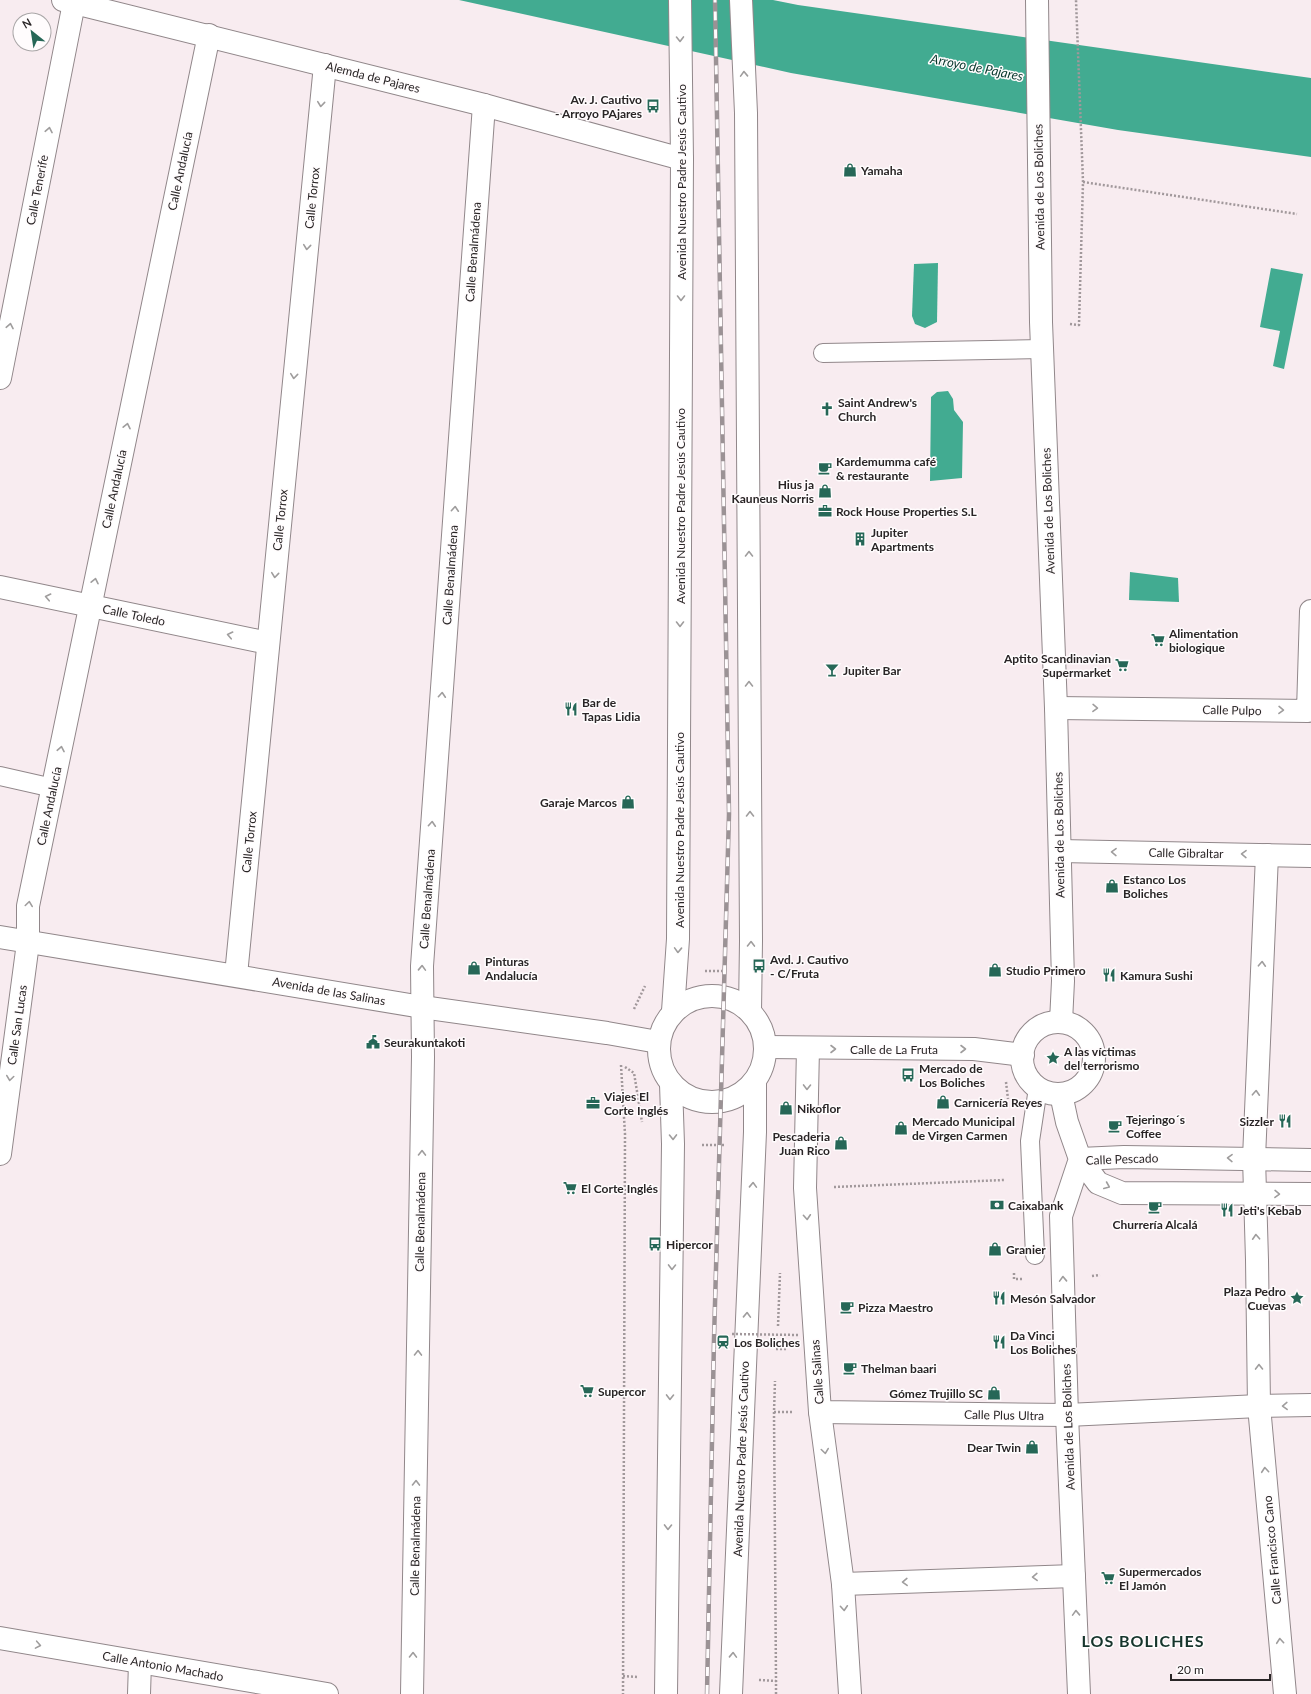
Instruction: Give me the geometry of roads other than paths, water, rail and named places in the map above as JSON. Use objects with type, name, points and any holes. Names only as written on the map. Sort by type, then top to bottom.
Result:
[{"type":"street","name":"Avenida Nuestro Padre Jesús Cautivo","points":[[674,1012],[677,970],[682,159],[680,0]]},
{"type":"street","points":[[741,0],[746,113],[751,933],[750,1011]]},
{"type":"street","name":"Alemda de Pajares","points":[[68,1],[484,105],[682,159]]},
{"type":"street","name":"Calle Tenerife","points":[[0,378],[68,1]]},
{"type":"street","name":"Avenida de Los Boliches","points":[[1037,2],[1041,322],[1056,708],[1063,981],[1061,1022]]},
{"type":"street","name":"Calle Andalucía","points":[[28,943],[28,906],[208,35]]},
{"type":"street","name":"Calle Torrox","points":[[236,975],[325,65]]},
{"type":"street","name":"Calle Benalmádena","points":[[412,1694],[423,1057],[422,966],[484,105]]},
{"type":"street","name":"Calle Toledo","points":[[0,587],[268,643]]},
{"type":"street","name":"Calle Pulpo","points":[[1056,708],[1308,710],[1311,611]]},
{"type":"street","name":"Calle Gibraltar","points":[[1060,851],[1311,856]]},
{"type":"street","name":"Calle Francisco Cano","points":[[1267,854],[1254,1158],[1254,1194],[1257,1260],[1259,1406],[1285,1694]]},
{"type":"street","name":"Avenida de las Salinas","points":[[0,937],[28,943],[236,975],[422,1007],[607,1033],[658,1042]]},
{"type":"street","name":"Calle San Lucas","points":[[0,1154],[28,943]]},
{"type":"street","points":[[704,996],[720,996],[736,1001],[750,1011],[764,1034],[766,1047],[763,1065],[755,1081],[744,1092],[730,1100],[714,1103],[698,1101],[683,1095],[671,1084],[663,1072],[658,1057],[658,1042],[664,1025],[674,1012],[687,1001],[704,996]]},
{"type":"street","points":[[1061,1022],[1073,1025],[1083,1032],[1090,1041],[1094,1052],[1094,1064],[1090,1076],[1082,1085],[1073,1091],[1061,1094],[1049,1093],[1038,1088],[1026,1074],[1023,1065],[1023,1055],[1025,1044],[1031,1035],[1040,1028],[1061,1022]]},
{"type":"street","name":"Calle de La Fruta","points":[[766,1047],[974,1049],[1023,1055]]},
{"type":"street","name":"Calle Salinas","points":[[808,1048],[805,1188],[820,1412],[843,1584],[850,1694]]},
{"type":"street","name":"Avenida Nuestro Padre Jesús Cautivo","points":[[731,1694],[755,1132],[755,1081]]},
{"type":"street","points":[[666,1694],[673,1144],[671,1084]]},
{"type":"street","points":[[1061,1094],[1067,1122],[1080,1159]]},
{"type":"street","name":"Calle Pescado","points":[[1080,1159],[1124,1157],[1311,1160]]},
{"type":"street","name":"Avenida de Los Boliches","points":[[1079,1694],[1067,1416],[1061,1216],[1080,1159]]},
{"type":"street","name":"Calle Pescado","points":[[1080,1159],[1098,1183],[1122,1193],[1311,1194]]},
{"type":"street","name":"Calle Plus Ultra","points":[[820,1412],[1067,1416],[1259,1406],[1311,1405]]},
{"type":"street","points":[[843,1584],[1074,1576]]},
{"type":"street","name":"Calle Antonio Machado","points":[[0,1638],[327,1694]]},
{"type":"street","points":[[140,1662],[140,1694]]},
{"type":"lane","points":[[824,353],[1042,349]]},
{"type":"lane","points":[[0,776],[53,788]]},
{"type":"lane","points":[[1035,1255],[1030,1141],[1038,1088]]},
{"type":"water","name":"Arroyo de Pajares","points":[[459,0],[773,0],[798,5],[1311,78],[1311,157],[1118,130],[791,73]]},
{"type":"water","points":[[938,263],[937,322],[925,328],[915,324],[912,316],[914,264]]},
{"type":"water","points":[[1271,268],[1303,274],[1284,369],[1273,366],[1280,331],[1260,327]]},
{"type":"water","points":[[948,391],[953,399],[954,410],[963,422],[962,478],[930,481],[931,397],[937,392]]},
{"type":"water","points":[[1130,572],[1178,578],[1179,602],[1129,600]]},
{"type":"railway","points":[[707,1694],[714,1339],[729,814],[715,0]]},
{"type":"place","name":"Av. J. Cautivo - Arroyo PAjares","points":[[653,106]]},
{"type":"place","name":"Yamaha","points":[[850,170]]},
{"type":"place","name":"Saint Andrew's Church","points":[[827,409]]},
{"type":"place","name":"Kardemumma café & restaurante","points":[[825,468]]},
{"type":"place","name":"Hius ja Kauneus Norris","points":[[825,491]]},
{"type":"place","name":"Rock House Properties S.L","points":[[825,511]]},
{"type":"place","name":"Jupiter Apartments","points":[[860,539]]},
{"type":"place","name":"Alimentation biologique","points":[[1158,640]]},
{"type":"place","name":"Aptito Scandinavian Supermarket","points":[[1122,665]]},
{"type":"place","name":"Jupiter Bar","points":[[832,670]]},
{"type":"place","name":"Bar de Tapas Lidia","points":[[571,709]]},
{"type":"place","name":"Garaje Marcos","points":[[628,802]]},
{"type":"place","name":"Estanco Los Boliches","points":[[1112,886]]},
{"type":"place","name":"Avd. J. Cautivo - C/Fruta","points":[[759,966]]},
{"type":"place","name":"Pinturas Andalucía","points":[[474,968]]},
{"type":"place","name":"Studio Primero","points":[[995,970]]},
{"type":"place","name":"Kamura Sushi","points":[[1109,975]]},
{"type":"place","name":"Seurakuntakoti","points":[[373,1042]]},
{"type":"place","name":"A las víctimas del terrorismo","points":[[1053,1058]]},
{"type":"place","name":"Mercado de Los Boliches","points":[[908,1075]]},
{"type":"place","name":"Carnicería Reyes","points":[[943,1102]]},
{"type":"place","name":"Viajes El Corte Inglés","points":[[593,1103]]},
{"type":"place","name":"Nikoflor","points":[[786,1108]]},
{"type":"place","name":"Sizzler","points":[[1285,1121]]},
{"type":"place","name":"Tejeringo´s Coffee","points":[[1115,1126]]},
{"type":"place","name":"Mercado Municipal de Virgen Carmen","points":[[901,1128]]},
{"type":"place","name":"Pescaderia Juan Rico","points":[[841,1143]]},
{"type":"place","name":"El Corte Inglés","points":[[570,1188]]},
{"type":"place","name":"Caixabank","points":[[997,1205]]},
{"type":"place","name":"Churrería Alcalá","points":[[1155,1207]]},
{"type":"place","name":"Jeti's Kebab","points":[[1227,1210]]},
{"type":"place","name":"Hipercor","points":[[655,1244]]},
{"type":"place","name":"Granier","points":[[995,1249]]},
{"type":"place","name":"Mesón Salvador","points":[[999,1298]]},
{"type":"place","name":"Plaza Pedro Cuevas","points":[[1297,1298]]},
{"type":"place","name":"Pizza Maestro","points":[[847,1307]]},
{"type":"place","name":"Los Boliches","points":[[723,1342]]},
{"type":"place","name":"Da Vinci Los Boliches","points":[[999,1342]]},
{"type":"place","name":"Thelman baari","points":[[850,1368]]},
{"type":"place","name":"Supercor","points":[[587,1391]]},
{"type":"place","name":"Gómez Trujillo SC","points":[[994,1393]]},
{"type":"place","name":"Dear Twin","points":[[1032,1447]]},
{"type":"place","name":"Supermercados El Jamón","points":[[1108,1578]]},
{"type":"district","name":"LOS BOLICHES","points":[[1143,1640]]}]
